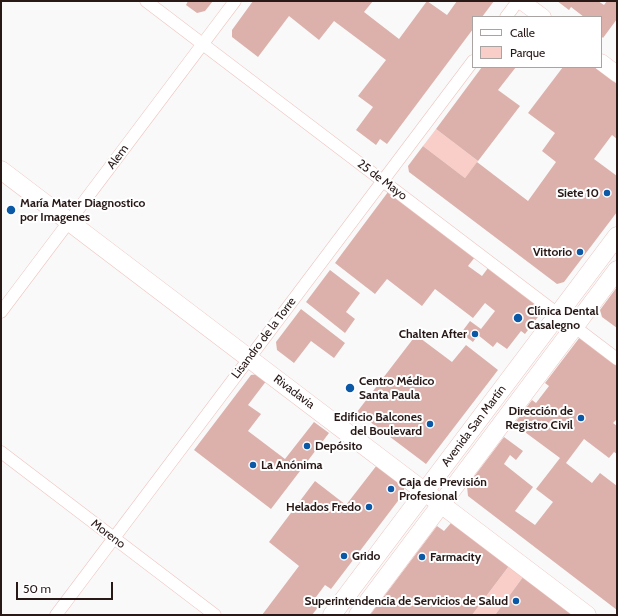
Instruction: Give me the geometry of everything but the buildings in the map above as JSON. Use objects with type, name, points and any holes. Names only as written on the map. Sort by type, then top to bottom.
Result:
[{"type":"main road","name":"Rivadavia","points":[[1,170],[587,615]]},
{"type":"main road","name":"Avenida San Martín","points":[[332,615],[617,236]]},
{"type":"main road","name":"Avenida San Martín","points":[[358,615],[617,270]]},
{"type":"street","name":"25 de Mayo","points":[[146,1],[617,359]]},
{"type":"street","name":"Alem","points":[[1,312],[235,1]]},
{"type":"street","points":[[507,16],[518,1]]},
{"type":"street","points":[[521,1],[541,16]]},
{"type":"street","name":"Lisandro de la Torre","points":[[56,615],[472,62]]},
{"type":"street","points":[[602,63],[617,74]]},
{"type":"street","name":"Moreno","points":[[1,452],[216,615]]},
{"type":"green space","points":[[436,129],[478,161],[465,178],[423,146]]},
{"type":"green space","points":[[509,566],[523,577],[495,615],[472,615]]},
{"type":"place","name":"Siete 10","points":[[607,193]]},
{"type":"place","name":"María Mater Diagnostico por Imagenes","points":[[11,210]]},
{"type":"place","name":"Vittorio","points":[[580,252]]},
{"type":"place","name":"Clínica Dental Casalegno","points":[[518,318]]},
{"type":"place","name":"Chalten After","points":[[475,334]]},
{"type":"place","name":"Centro Médico Santa Paula","points":[[350,388]]},
{"type":"place","name":"Dirección de Registro Civil","points":[[581,418]]},
{"type":"place","name":"Edificio Balcones del Boulevard","points":[[430,424]]},
{"type":"place","name":"Depósito","points":[[307,446]]},
{"type":"place","name":"La Anónima","points":[[253,465]]},
{"type":"place","name":"Caja de Previsión Profesional","points":[[391,489]]},
{"type":"place","name":"Helados Fredo","points":[[369,507]]},
{"type":"place","name":"Grido","points":[[344,556]]},
{"type":"place","name":"Farmacity","points":[[422,557]]},
{"type":"place","name":"Superintendencia de Servicios de Salud","points":[[516,601]]}]
